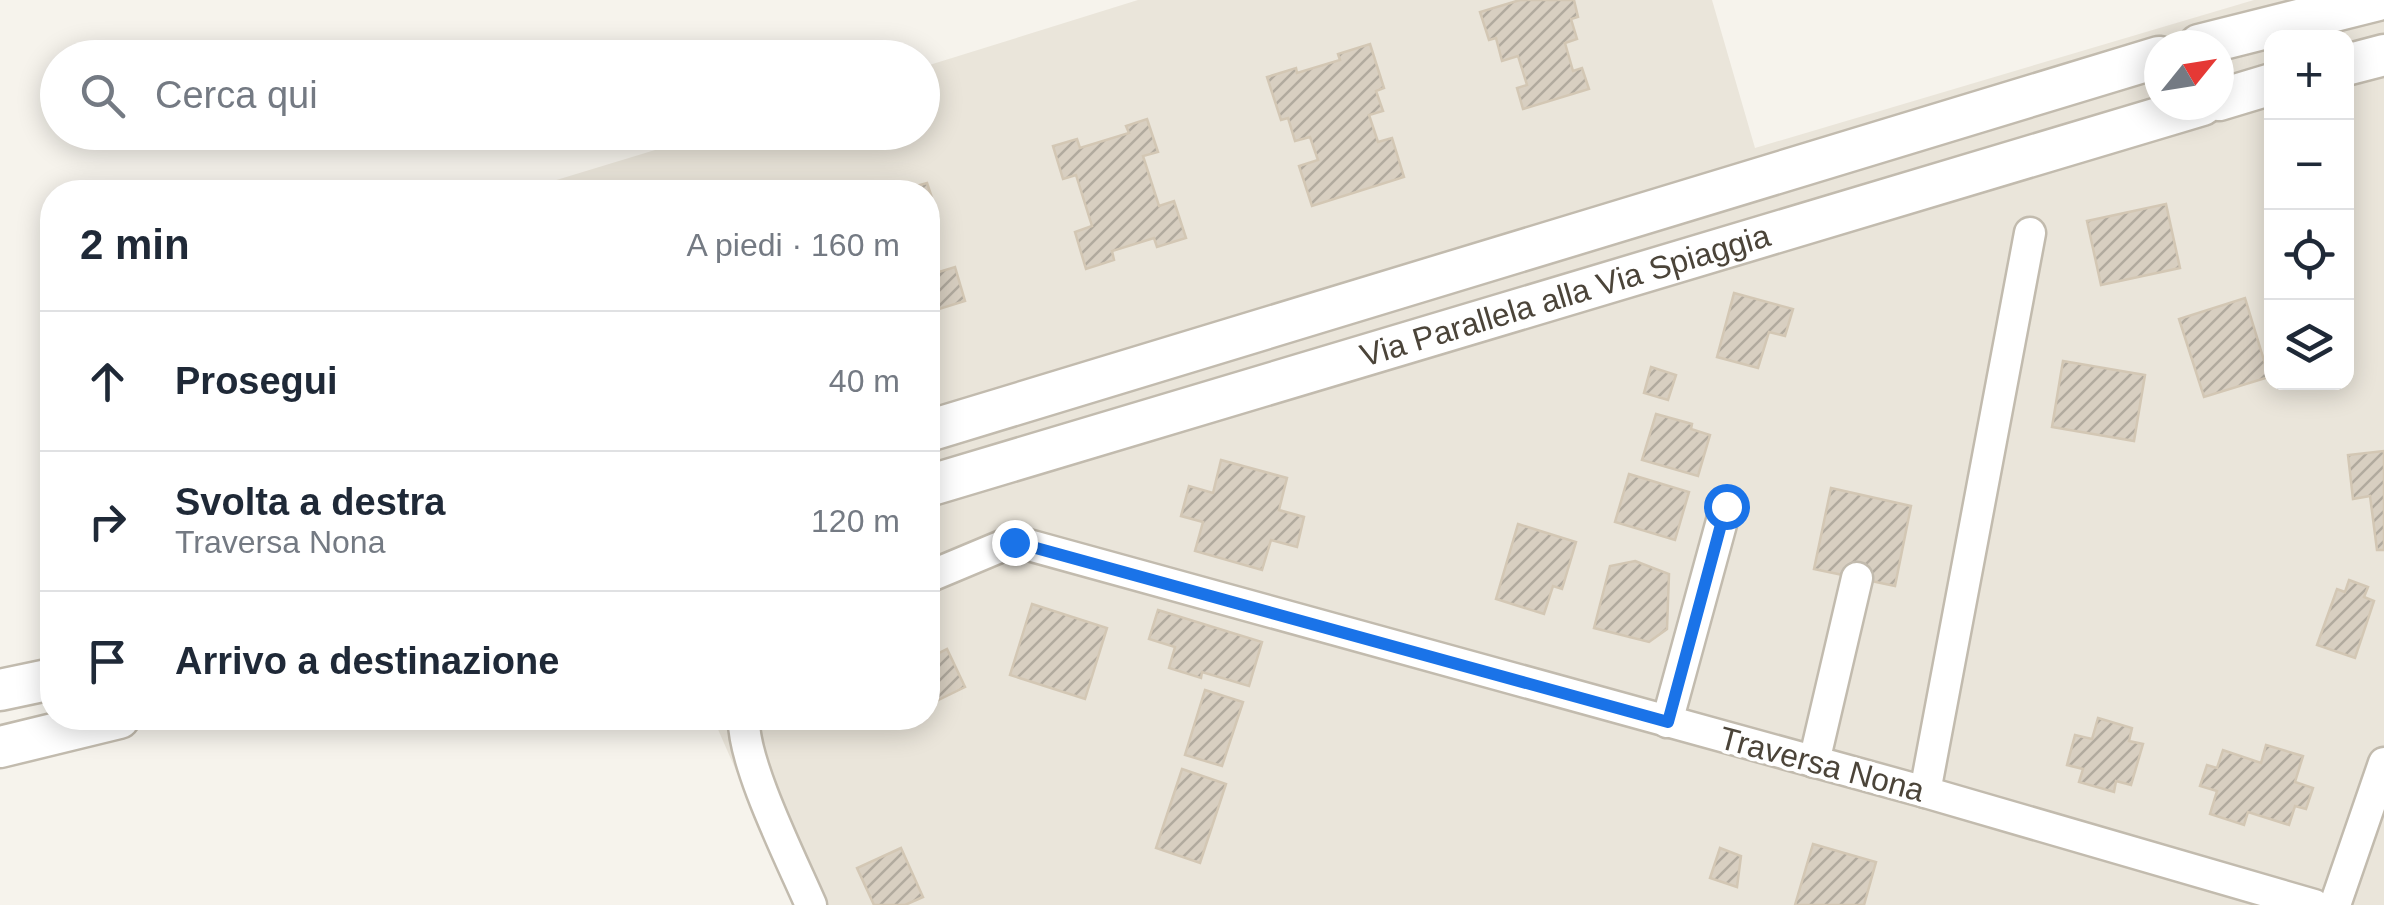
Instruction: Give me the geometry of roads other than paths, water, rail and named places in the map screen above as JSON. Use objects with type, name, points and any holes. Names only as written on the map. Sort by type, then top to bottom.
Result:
[{"type":"street","points":[[2234,36],[2378,0]]},
{"type":"street","points":[[2354,63],[2384,55]]},
{"type":"street","name":"Via Parallela alla Via Spiaggia","points":[[940,427],[2144,62]]},
{"type":"street","points":[[2234,95],[2264,86]]},
{"type":"street","name":"Via Parallela alla Via Spiaggia","points":[[940,482],[2152,120]]},
{"type":"street","points":[[1925,792],[2030,233]]},
{"type":"street","points":[[1668,722],[1726,506]]},
{"type":"street","name":"Traversa Nona","points":[[940,572],[1014,542],[1925,792],[2314,905]]},
{"type":"street","points":[[1814,762],[1857,578]]},
{"type":"street","points":[[0,690],[40,681]]},
{"type":"street","points":[[0,747],[69,730]]},
{"type":"street","points":[[742,730],[811,905]]},
{"type":"street","points":[[2335,905],[2384,763]]}]
